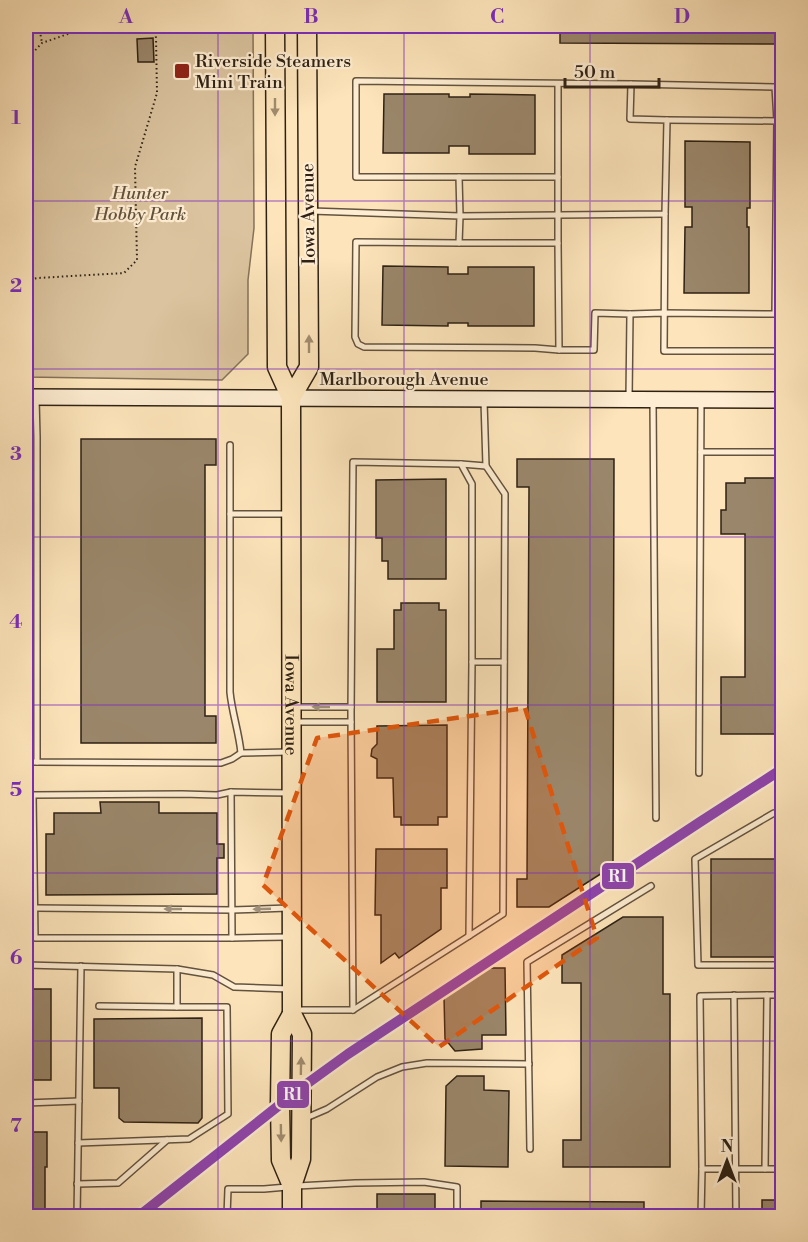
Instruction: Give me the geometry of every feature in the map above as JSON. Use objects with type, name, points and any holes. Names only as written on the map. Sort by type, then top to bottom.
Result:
[{"type":"main road","name":"Iowa Avenue","points":[[275,26],[277,367],[291,398],[292,1012],[302,1034],[301,1159],[292,1186],[292,1216]]},
{"type":"main road","name":"Iowa Avenue","points":[[291,398],[309,367],[307,26]]},
{"type":"main road","name":"Iowa Avenue","points":[[292,1012],[281,1034],[280,1104],[281,1160],[292,1186]]},
{"type":"street","name":"Marlborough Avenue","points":[[31,397],[783,400]]},
{"type":"lane","points":[[558,177],[356,177],[357,81],[775,87],[777,121],[775,314],[595,313],[594,350],[364,347],[358,344],[355,337],[357,242],[558,243]]},
{"type":"lane","points":[[558,84],[559,350]]},
{"type":"lane","points":[[631,84],[630,119],[777,121]]},
{"type":"lane","points":[[667,120],[664,351],[783,351]]},
{"type":"lane","points":[[459,177],[459,243]]},
{"type":"lane","points":[[308,211],[460,216],[665,214]]},
{"type":"lane","points":[[629,400],[630,314]]},
{"type":"lane","points":[[31,397],[37,437],[36,762]]},
{"type":"lane","points":[[292,1012],[353,1010],[503,914],[505,494],[486,466],[484,399]]},
{"type":"lane","points":[[653,399],[656,818]]},
{"type":"lane","points":[[699,773],[701,400]]},
{"type":"lane","points":[[230,445],[230,692],[242,753]]},
{"type":"lane","points":[[701,452],[783,452]]},
{"type":"lane","points":[[353,1010],[351,707],[353,462],[486,466]]},
{"type":"lane","points":[[461,464],[472,484],[468,936]]},
{"type":"lane","points":[[230,514],[291,514]]},
{"type":"lane","points":[[472,662],[504,662]]},
{"type":"lane","points":[[292,714],[351,707]]},
{"type":"lane","points":[[292,714],[351,722]]},
{"type":"lane","points":[[26,762],[221,763],[242,753],[292,752]]},
{"type":"lane","points":[[26,789],[33,795],[292,793]]},
{"type":"lane","points":[[231,792],[232,938]]},
{"type":"lane","points":[[33,795],[35,938],[292,937]]},
{"type":"lane","points":[[783,813],[774,813],[695,859],[698,965],[783,965]]},
{"type":"lane","points":[[530,1149],[527,962],[651,886]]},
{"type":"lane","points":[[35,909],[292,908]]},
{"type":"lane","points":[[26,965],[177,969],[213,975],[234,987],[292,989]]},
{"type":"lane","points":[[76,1216],[81,966]]},
{"type":"lane","points":[[177,969],[177,1007]]},
{"type":"lane","points":[[734,995],[736,1216]]},
{"type":"lane","points":[[765,1169],[767,995]]},
{"type":"lane","points":[[701,1216],[700,996],[783,995]]},
{"type":"lane","points":[[78,1143],[189,1139],[228,1114],[227,1007],[99,1006]]},
{"type":"lane","points":[[301,1119],[327,1109],[376,1077],[402,1067],[427,1063],[529,1064]]},
{"type":"lane","points":[[26,1103],[79,1101]]},
{"type":"lane","points":[[77,1184],[118,1183],[168,1140]]},
{"type":"lane","points":[[702,1169],[783,1168]]},
{"type":"lane","points":[[228,1216],[228,1189],[264,1189],[343,1183],[424,1182],[457,1187],[457,1216]]},
{"type":"path","points":[[39,26],[42,43]]},
{"type":"path","points":[[26,60],[42,43],[90,26],[154,31]]},
{"type":"path","points":[[26,280],[124,273],[137,260],[135,167],[157,93],[154,26]]},
{"type":"highlighted area","points":[[525,708],[597,938],[439,1047],[263,885],[317,738]]},
{"type":"green space","name":"Hunter Hobby Park","points":[[26,26],[253,26],[254,228],[248,280],[248,354],[222,380],[26,377]]},
{"type":"building","points":[[560,26],[783,26],[783,44],[560,43]]},
{"type":"building","points":[[153,38],[154,62],[138,62],[137,39]]},
{"type":"building","points":[[384,94],[449,94],[449,97],[470,97],[470,94],[535,95],[535,154],[469,154],[469,146],[449,146],[449,153],[383,153]]},
{"type":"building","points":[[685,141],[750,142],[750,208],[747,208],[749,293],[684,293],[685,227],[692,227],[692,207],[685,207]]},
{"type":"building","points":[[383,266],[448,267],[448,274],[468,274],[468,267],[534,267],[534,326],[468,326],[468,323],[448,323],[448,326],[382,325]]},
{"type":"building","points":[[81,439],[216,439],[216,465],[205,465],[205,716],[216,716],[216,743],[81,743]]},
{"type":"building","points":[[517,459],[614,459],[613,866],[549,907],[517,907],[517,879],[527,879],[529,487],[517,487]]},
{"type":"building","points":[[745,478],[783,478],[783,731],[778,734],[721,734],[721,677],[745,677],[745,534],[721,534],[721,510],[726,510],[726,483],[745,483]]},
{"type":"building","points":[[446,479],[446,579],[388,579],[388,561],[382,561],[382,538],[376,538],[376,480]]},
{"type":"building","points":[[401,603],[439,603],[439,610],[446,610],[446,702],[377,702],[377,649],[394,649],[394,610],[401,610]]},
{"type":"building","points":[[447,725],[447,817],[438,817],[438,825],[401,825],[401,817],[394,817],[393,778],[377,778],[377,759],[371,756],[372,749],[377,744],[377,726]]},
{"type":"building","points":[[100,802],[159,802],[159,813],[217,813],[217,844],[224,844],[224,858],[217,858],[217,894],[46,895],[46,834],[54,834],[54,813],[101,813]]},
{"type":"building","points":[[376,849],[447,849],[447,888],[441,888],[441,929],[399,958],[395,953],[381,963],[381,915],[375,915]]},
{"type":"building","points":[[711,859],[783,859],[783,957],[711,957]]},
{"type":"building","points":[[623,917],[663,917],[663,994],[670,994],[670,1167],[563,1167],[563,1140],[581,1140],[581,983],[562,983],[562,955]]},
{"type":"building","points":[[487,968],[505,968],[506,1035],[482,1035],[482,1049],[455,1051],[445,1039],[444,997]]},
{"type":"building","points":[[26,989],[51,989],[51,1080],[26,1080]]},
{"type":"building","points":[[202,1018],[202,1118],[198,1123],[124,1122],[119,1118],[119,1088],[94,1088],[94,1019]]},
{"type":"building","points":[[457,1076],[484,1076],[484,1090],[509,1091],[508,1167],[445,1166],[446,1086]]},
{"type":"building","points":[[26,1132],[47,1132],[45,1216],[26,1216]]},
{"type":"building","points":[[377,1194],[435,1194],[435,1216],[377,1216]]},
{"type":"building","points":[[762,1200],[783,1200],[783,1216],[762,1216]]},
{"type":"building","points":[[481,1201],[644,1202],[644,1216],[481,1216]]},
{"type":"transit line","name":"R1","points":[[139,1216],[301,1088],[348,1054],[782,769]]},
{"type":"place","name":"Riverside Steamers Mini Train","points":[[182,71]]}]
